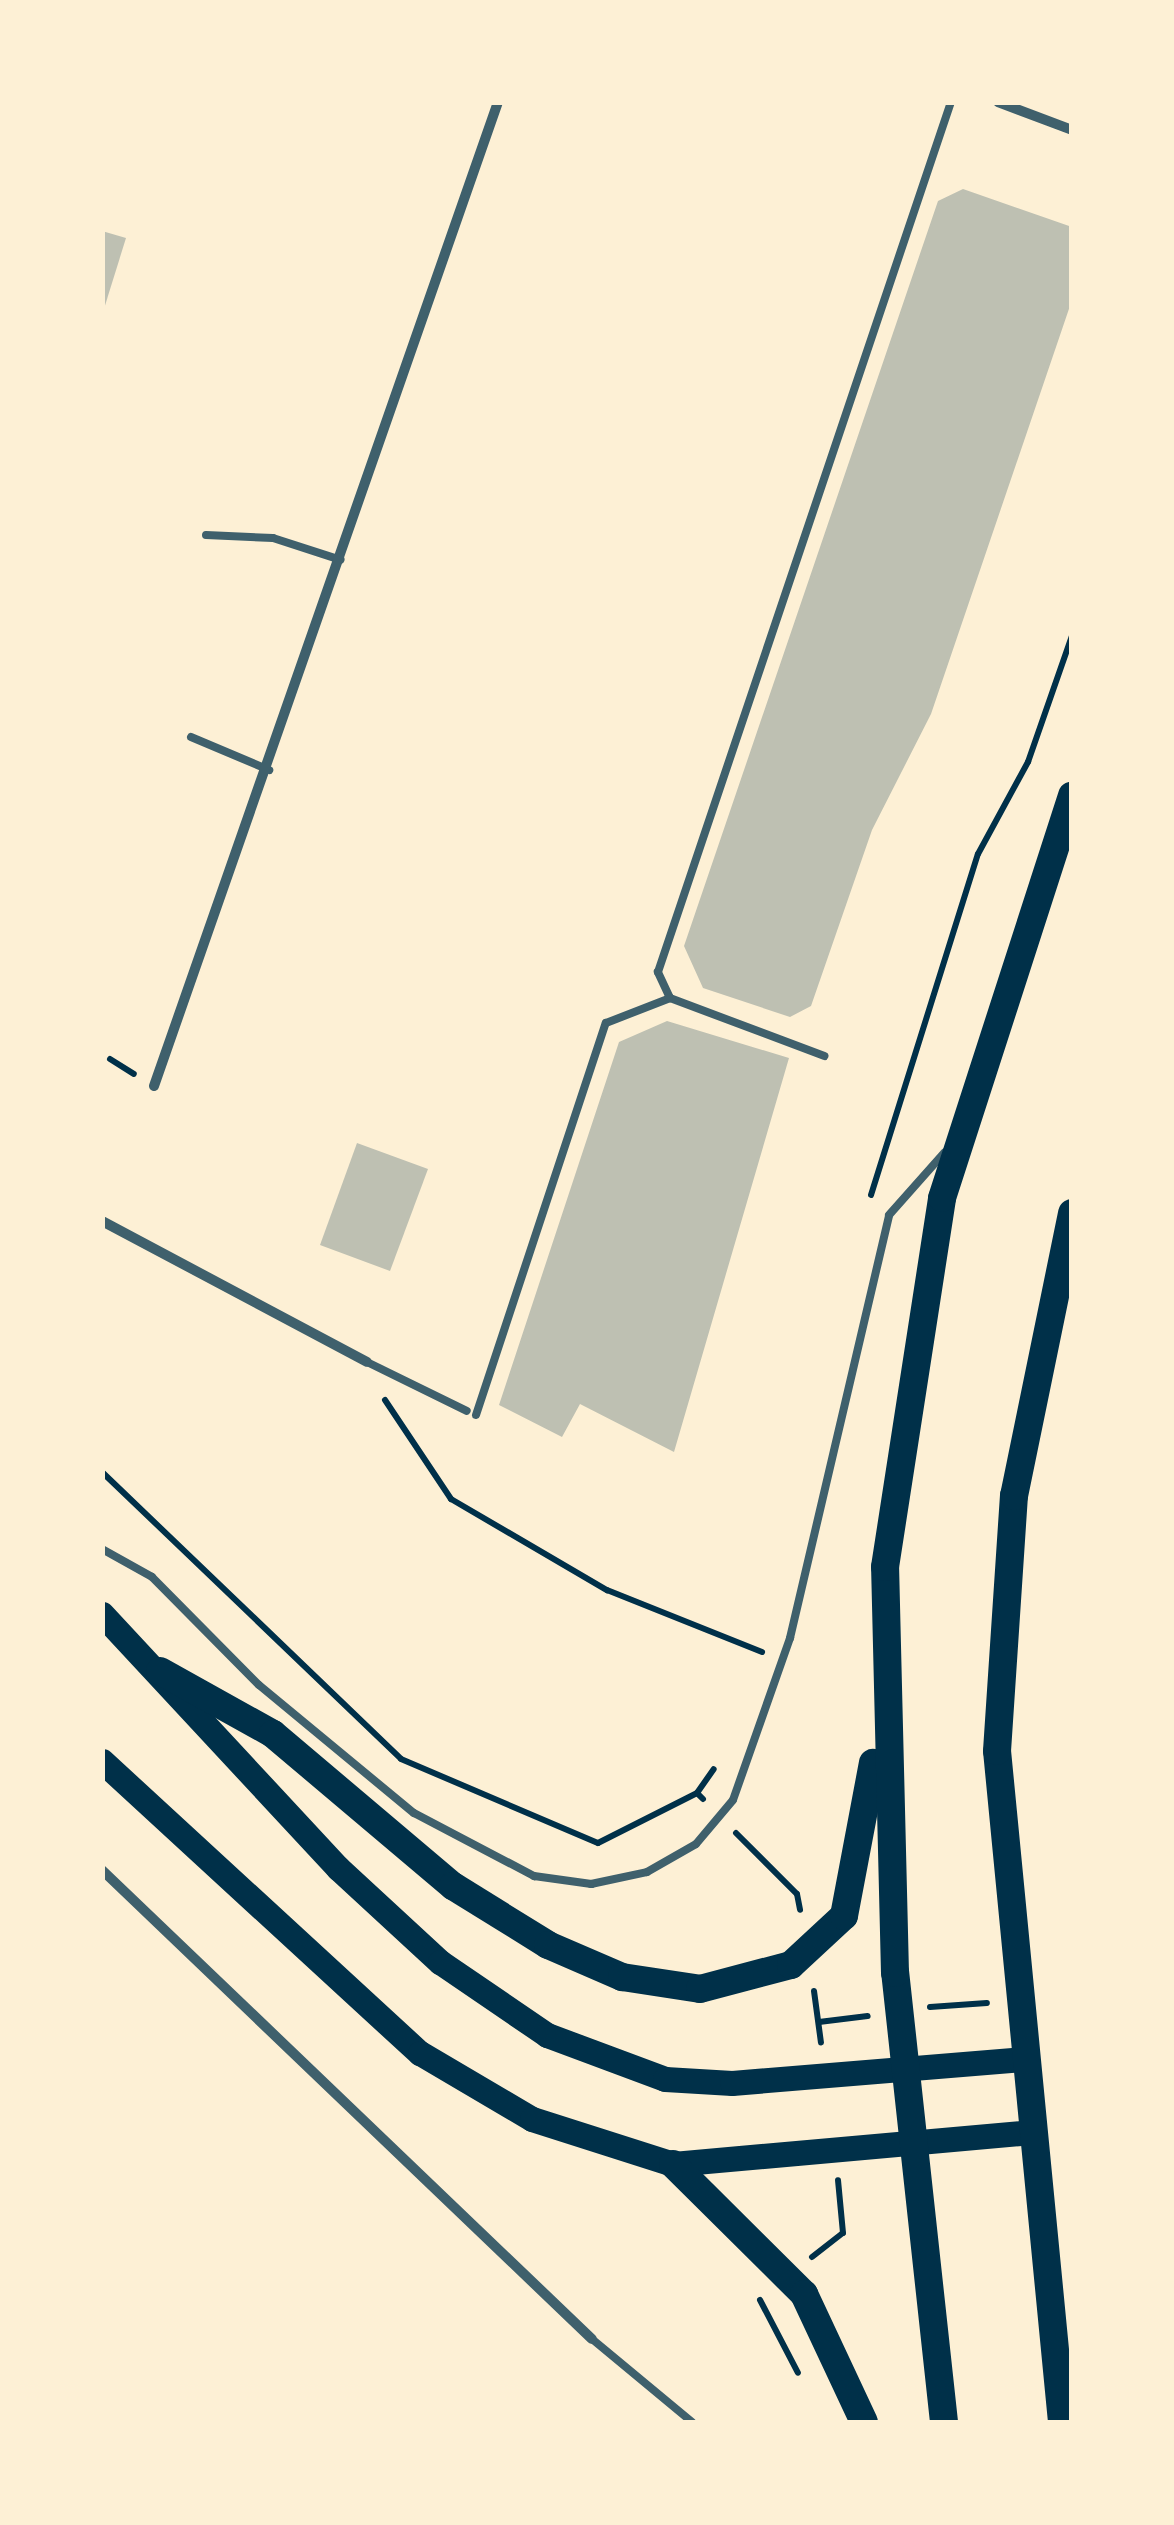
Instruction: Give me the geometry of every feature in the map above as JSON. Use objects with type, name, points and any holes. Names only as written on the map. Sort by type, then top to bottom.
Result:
[{"type":"highway","points":[[160,1671],[273,1734],[453,1886],[548,1945],[622,1977],[700,1988],[790,1965],[844,1916],[865,1840],[884,1664],[896,1467],[942,1198],[1072,795]]},
{"type":"highway","points":[[1062,2422],[1017,2002],[997,1750],[1014,1496],[1072,1213]]},
{"type":"highway","points":[[884,1664],[899,2011],[944,2422]]},
{"type":"highway","points":[[673,2164],[804,2294],[864,2422]]},
{"type":"main road","points":[[102,1614],[160,1671],[239,1771],[338,1868],[440,1962],[547,2034],[665,2078],[732,2083],[1023,2058]]},
{"type":"main road","points":[[102,1760],[420,2053],[532,2119],[673,2164],[1030,2132]]},
{"type":"street","points":[[154,1086],[269,770],[498,102]]},
{"type":"street","points":[[998,102],[1072,130]]},
{"type":"street","points":[[102,1222],[366,1362]]},
{"type":"street","points":[[102,1870],[592,2339]]},
{"type":"lane","points":[[670,998],[658,972],[951,102]]},
{"type":"lane","points":[[206,535],[272,538],[340,560]]},
{"type":"lane","points":[[191,737],[269,770]]},
{"type":"lane","points":[[366,1362],[471,1413],[606,1022],[670,998],[824,1056]]},
{"type":"lane","points":[[102,1549],[152,1577],[260,1685],[414,1813],[534,1876],[590,1884],[647,1872],[696,1844],[734,1800],[790,1638],[889,1216],[964,1130]]},
{"type":"lane","points":[[592,2339],[692,2422]]},
{"type":"path","points":[[366,1362],[400,1432],[451,1499],[607,1590],[763,1653]]},
{"type":"path","points":[[102,1472],[401,1759],[598,1843],[697,1793]]},
{"type":"path","points":[[819,2022],[1017,2002]]},
{"type":"building","points":[[963,189],[1072,227],[1072,300],[931,714],[872,830],[811,1006],[790,1017],[703,988],[684,946],[938,201]]},
{"type":"building","points":[[102,231],[126,238],[103,312],[102,311]]},
{"type":"building","points":[[667,1021],[789,1058],[674,1452],[580,1404],[562,1437],[499,1405],[619,1042]]},
{"type":"building","points":[[357,1143],[428,1169],[390,1271],[320,1245]]}]
